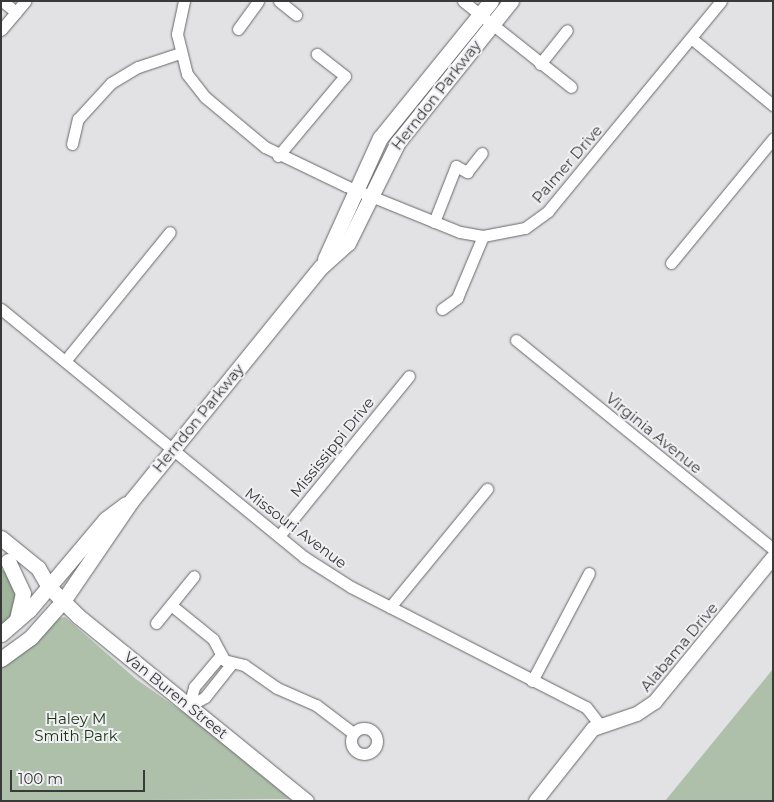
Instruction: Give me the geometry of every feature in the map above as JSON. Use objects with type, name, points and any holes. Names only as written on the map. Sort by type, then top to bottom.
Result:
[{"type":"main road","name":"Herndon Parkway","points":[[321,267],[386,128],[491,1]]},
{"type":"main road","name":"Herndon Parkway","points":[[1,659],[31,637],[63,601],[132,500],[321,267],[353,236],[401,137],[511,1]]},
{"type":"main road","name":"Herndon Parkway","points":[[1,634],[15,623],[49,587],[106,519],[132,500]]},
{"type":"main road","name":"Van Buren Street","points":[[1,538],[38,568],[49,587]]},
{"type":"main road","name":"Van Buren Street","points":[[5,558],[49,587],[63,601],[189,706],[306,801]]},
{"type":"main road","points":[[5,558],[23,593],[15,623]]},
{"type":"street","points":[[2,1],[16,12]]},
{"type":"street","points":[[1,30],[25,1]]},
{"type":"street","points":[[72,144],[78,120],[111,83],[138,67],[180,54],[178,27],[184,1]]},
{"type":"street","points":[[238,28],[258,1]]},
{"type":"street","points":[[279,1],[296,15]]},
{"type":"street","points":[[462,1],[571,87]]},
{"type":"street","name":"Palmer Drive","points":[[180,54],[205,97],[278,156],[434,222],[483,236],[525,228],[548,211],[720,1]]},
{"type":"street","points":[[540,64],[567,30]]},
{"type":"street","points":[[691,38],[773,104]]},
{"type":"street","points":[[278,156],[345,76],[317,54]]},
{"type":"street","points":[[671,263],[773,139]]},
{"type":"street","points":[[434,222],[456,166],[467,172],[482,153]]},
{"type":"street","points":[[65,361],[170,232]]},
{"type":"street","points":[[442,309],[457,298],[483,236]]},
{"type":"street","name":"Missouri Avenue","points":[[1,309],[279,536],[330,574],[532,681],[586,707],[600,725]]},
{"type":"street","name":"Virginia Avenue","points":[[516,340],[773,549]]},
{"type":"street","name":"Mississippi Drive","points":[[279,536],[409,376]]},
{"type":"street","points":[[390,607],[487,489]]},
{"type":"street","name":"Alabama Drive","points":[[600,725],[637,714],[655,702],[773,558]]},
{"type":"street","points":[[532,681],[589,572]]},
{"type":"street","points":[[156,623],[194,576]]},
{"type":"street","points":[[171,605],[213,639],[221,654],[232,663],[250,668],[277,688],[316,705],[353,733]]},
{"type":"street","points":[[189,706],[194,688],[221,654]]},
{"type":"street","points":[[189,706],[204,697],[232,663]]},
{"type":"street","points":[[536,801],[600,725]]},
{"type":"green space","points":[[1,569],[15,579],[16,611],[1,625]]},
{"type":"green space","name":"Haley M Smith Park","points":[[65,617],[136,679],[197,722],[290,799],[1,801],[1,666],[55,619]]},
{"type":"green space","points":[[773,669],[773,801],[665,801]]}]
